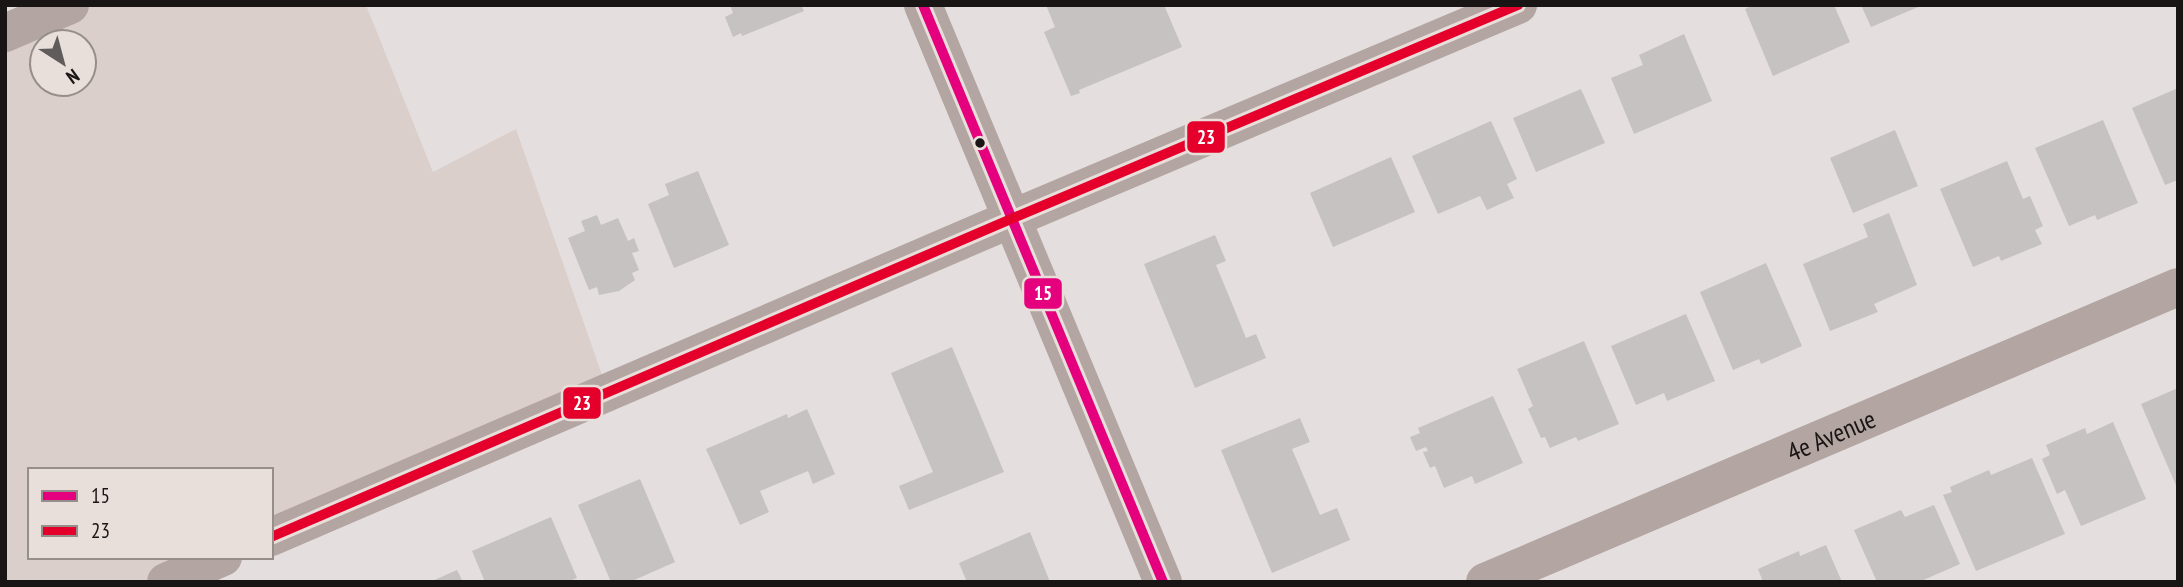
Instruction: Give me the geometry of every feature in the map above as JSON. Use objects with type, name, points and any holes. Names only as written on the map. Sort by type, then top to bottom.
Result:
[{"type":"street","points":[[5,33],[69,5]]},
{"type":"street","points":[[923,5],[1163,582]]},
{"type":"street","points":[[273,536],[1011,219],[1518,5]]},
{"type":"street","name":"4e Avenue","points":[[1485,582],[2178,287]]},
{"type":"street","points":[[166,582],[218,559]]},
{"type":"shaded area","points":[[66,5],[366,5],[433,172],[516,129],[608,392],[273,536],[273,468],[28,468],[28,559],[218,559],[166,582],[5,582],[5,31]]},
{"type":"building","points":[[730,5],[801,5],[804,11],[742,36],[741,33],[733,37],[725,17],[733,13]]},
{"type":"building","points":[[1046,5],[1164,5],[1182,47],[1079,90],[1080,93],[1071,96],[1044,32],[1055,27]]},
{"type":"building","points":[[1754,5],[1834,5],[1850,42],[1773,76],[1745,9]]},
{"type":"building","points":[[1861,5],[1923,5],[1871,27]]},
{"type":"building","points":[[1684,34],[1712,101],[1634,134],[1611,78],[1643,65],[1639,55]]},
{"type":"building","points":[[2178,88],[2178,180],[2165,185],[2132,108]]},
{"type":"building","points":[[1581,89],[1605,143],[1536,172],[1513,118]]},
{"type":"building","points":[[2103,120],[2138,203],[2097,220],[2095,215],[2069,226],[2035,148]]},
{"type":"building","points":[[1491,121],[1517,179],[1507,184],[1514,198],[1487,210],[1480,196],[1438,214],[1412,156]]},
{"type":"building","points":[[1895,130],[1918,186],[1853,213],[1830,158]]},
{"type":"building","points":[[1391,157],[1415,212],[1333,247],[1310,193]]},
{"type":"building","points":[[2007,161],[2023,199],[2030,196],[2043,226],[2035,230],[2042,244],[2001,261],[1999,256],[1973,267],[1940,189]]},
{"type":"building","points":[[698,171],[729,245],[674,268],[648,204],[669,195],[665,184]]},
{"type":"building","points":[[1889,213],[1917,285],[1874,304],[1878,312],[1830,331],[1803,264],[1868,237],[1863,224]]},
{"type":"building","points":[[597,215],[601,225],[618,218],[628,241],[634,238],[639,251],[632,253],[639,270],[632,273],[635,280],[619,291],[599,295],[597,287],[589,290],[568,238],[585,231],[581,221]]},
{"type":"building","points":[[1215,235],[1226,261],[1216,265],[1246,338],[1256,334],[1266,358],[1195,388],[1144,264]]},
{"type":"building","points":[[1766,263],[1802,346],[1761,364],[1759,359],[1733,370],[1700,292]]},
{"type":"building","points":[[1686,314],[1715,381],[1667,401],[1664,393],[1636,405],[1611,346]]},
{"type":"building","points":[[1584,341],[1619,424],[1578,441],[1576,437],[1550,448],[1545,437],[1541,438],[1528,409],[1533,406],[1517,369]]},
{"type":"building","points":[[952,347],[1004,472],[909,510],[899,486],[933,472],[891,373]]},
{"type":"building","points":[[2178,388],[2178,490],[2141,404]]},
{"type":"building","points":[[1493,396],[1523,463],[1475,484],[1472,476],[1444,488],[1435,466],[1430,468],[1423,452],[1428,451],[1426,447],[1416,451],[1410,437],[1420,433],[1418,428]]},
{"type":"building","points":[[807,409],[835,474],[813,484],[808,471],[760,491],[769,512],[740,525],[706,449],[787,414],[788,418]]},
{"type":"building","points":[[1300,418],[1310,442],[1292,449],[1320,515],[1337,508],[1350,540],[1272,573],[1221,450]]},
{"type":"building","points":[[2113,422],[2146,499],[2081,526],[2065,490],[2057,494],[2042,459],[2050,455],[2046,445],[2085,428],[2087,434]]},
{"type":"building","points":[[2032,458],[2065,534],[1976,571],[1943,495],[1952,492],[1950,487],[1989,470],[1991,475]]},
{"type":"building","points":[[640,479],[675,562],[630,582],[611,582],[578,505]]},
{"type":"building","points":[[1934,505],[1960,564],[1919,582],[1877,582],[1854,530],[1901,510],[1905,517]]},
{"type":"building","points":[[551,517],[577,578],[567,582],[485,582],[472,551]]},
{"type":"building","points":[[1030,532],[1050,582],[967,582],[959,563]]},
{"type":"building","points":[[1826,545],[1842,582],[1763,582],[1758,569],[1799,551],[1800,556]]},
{"type":"building","points":[[457,570],[463,582],[430,582]]},
{"type":"transit line","name":"15","points":[[923,5],[1163,582]]},
{"type":"transit line","name":"23","points":[[273,536],[1011,219],[1518,5]]}]
